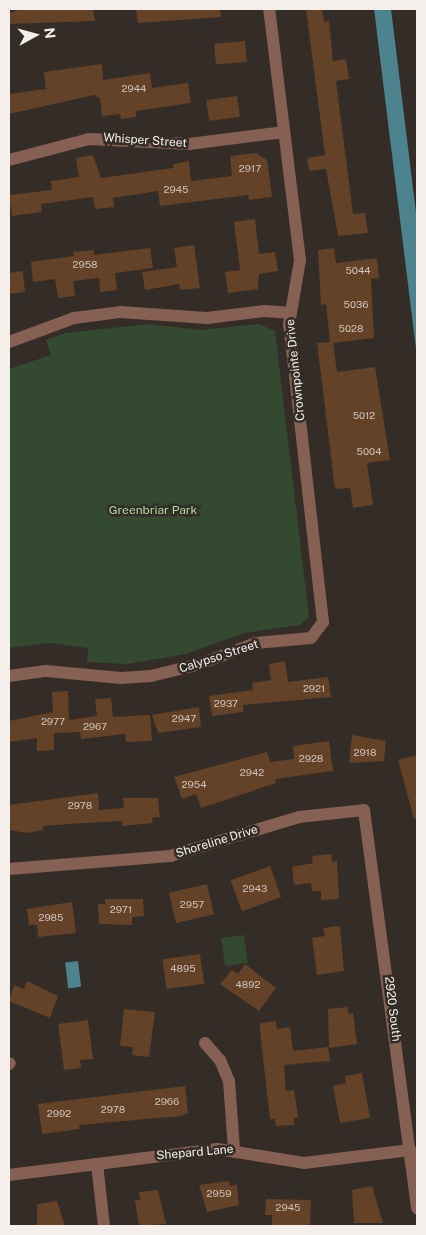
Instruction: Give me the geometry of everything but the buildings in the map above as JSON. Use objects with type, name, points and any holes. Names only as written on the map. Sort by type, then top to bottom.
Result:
[{"type":"street","name":"Crownpointe Drive","points":[[269,9],[300,260],[290,314],[324,606],[324,622],[310,638]]},
{"type":"street","name":"Whisper Street","points":[[9,160],[89,139],[189,144],[284,132]]},
{"type":"street","points":[[9,342],[74,318],[120,312],[207,318],[264,311],[290,314]]},
{"type":"street","name":"Calypso Street","points":[[9,676],[46,671],[112,678],[151,676],[200,664],[256,643],[310,638]]},
{"type":"street","name":"Shoreline Drive","points":[[9,869],[170,856],[300,817],[364,810]]},
{"type":"street","name":"2920 South","points":[[364,810],[417,1208]]},
{"type":"street","points":[[205,1043],[220,1060],[228,1081],[234,1149]]},
{"type":"street","name":"Shepard Lane","points":[[9,1175],[234,1149],[304,1163],[410,1150]]},
{"type":"street","points":[[97,1164],[104,1226]]},
{"type":"green space","name":"Greenbriar Park","points":[[148,324],[201,330],[259,324],[275,331],[309,617],[300,625],[244,633],[186,654],[127,664],[87,662],[88,648],[49,643],[9,648],[9,369],[51,355],[46,340],[66,333]]},
{"type":"green space","points":[[244,935],[248,963],[225,966],[221,938]]},
{"type":"water","points":[[374,9],[391,9],[417,221],[417,357]]},
{"type":"water","points":[[78,961],[81,987],[68,988],[65,963]]}]
